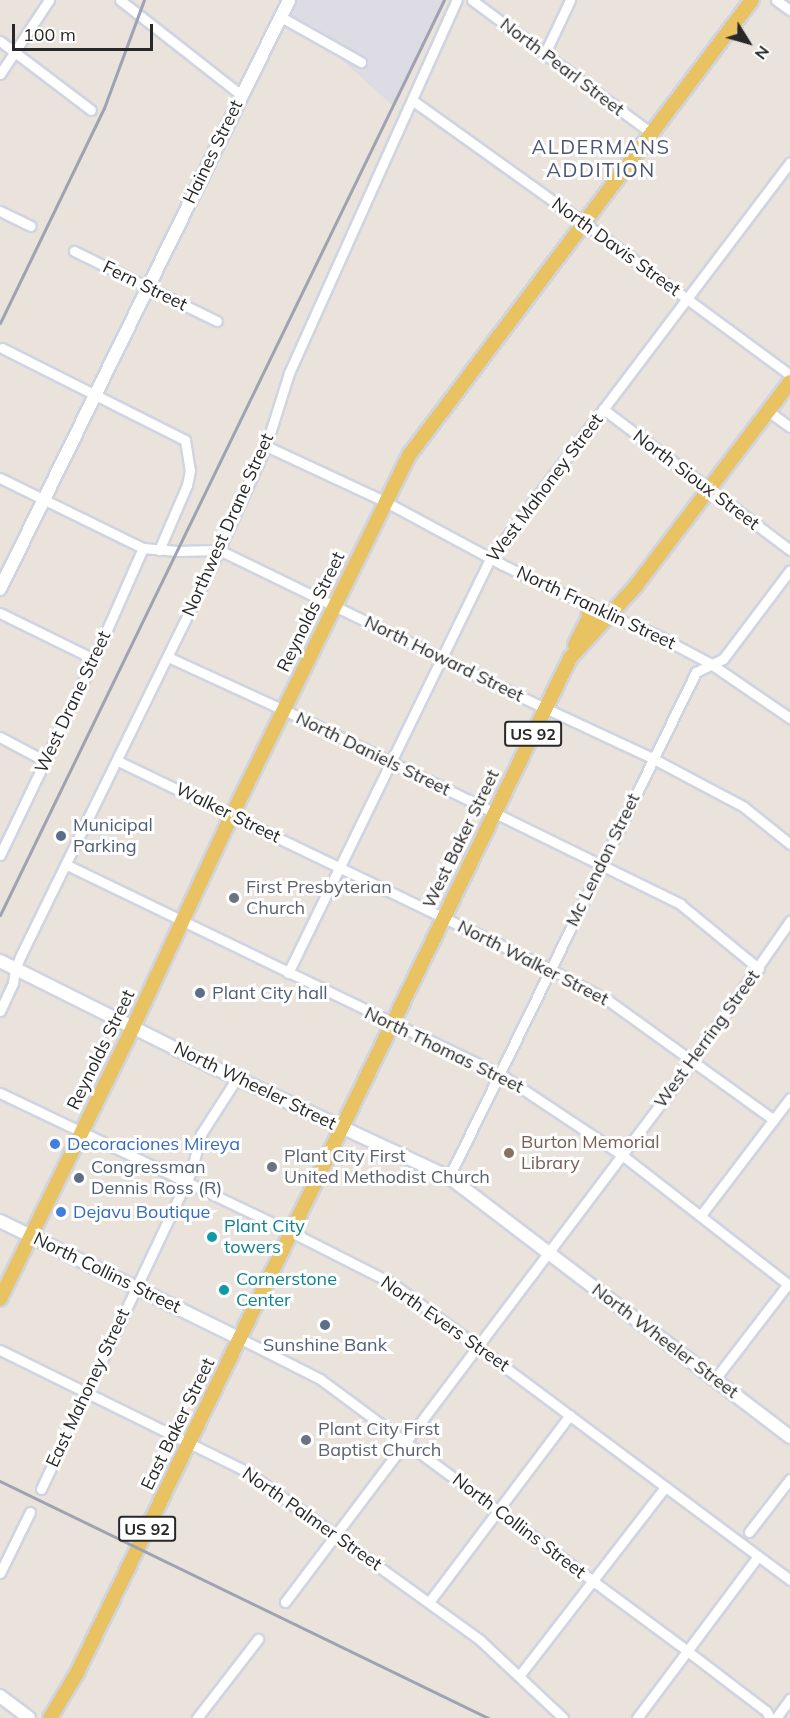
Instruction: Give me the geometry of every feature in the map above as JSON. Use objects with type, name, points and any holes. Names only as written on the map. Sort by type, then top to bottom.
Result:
[{"type":"main road","name":"Haines Street","points":[[0,589],[96,396],[146,287],[289,0]]},
{"type":"main road","name":"Reynolds Street","points":[[0,1299],[133,1027],[231,815],[334,604],[421,437],[753,0]]},
{"type":"main road","name":"West Baker Street","points":[[342,1128],[570,658],[635,587],[790,382]]},
{"type":"main road","name":"US 92","points":[[570,658],[589,617],[588,606]]},
{"type":"main road","name":"North Wheeler Street","points":[[0,961],[237,1078],[449,1177],[790,1437]]},
{"type":"main road","name":"US 92","points":[[239,1338],[342,1128]]},
{"type":"main road","name":"North Collins Street","points":[[0,1221],[239,1338]]},
{"type":"main road","name":"East Baker Street","points":[[50,1718],[77,1673],[239,1338]]},
{"type":"main road","points":[[0,1696],[29,1718]]},
{"type":"street","points":[[0,74],[50,0]]},
{"type":"street","points":[[120,0],[241,95]]},
{"type":"street","name":"Northwest Drane Street","points":[[0,1011],[13,983],[15,969],[219,550],[266,446],[289,373],[457,0]]},
{"type":"street","name":"North Pearl Street","points":[[472,0],[651,133]]},
{"type":"street","points":[[545,53],[570,0]]},
{"type":"street","points":[[776,0],[790,10]]},
{"type":"street","points":[[281,17],[361,62]]},
{"type":"street","points":[[0,41],[91,110]]},
{"type":"street","name":"North Davis Street","points":[[412,100],[790,375]]},
{"type":"street","name":"West Mahoney Street","points":[[288,973],[490,559],[790,163]]},
{"type":"street","points":[[0,211],[31,226]]},
{"type":"street","name":"Fern Street","points":[[74,251],[217,321]]},
{"type":"street","points":[[2,348],[185,440],[190,471],[187,485],[159,550]]},
{"type":"street","name":"North Sioux Street","points":[[603,410],[790,550]]},
{"type":"street","points":[[768,411],[790,427]]},
{"type":"street","name":"North Franklin Street","points":[[266,446],[386,502],[490,559],[607,615],[653,633],[711,664],[790,718]]},
{"type":"street","points":[[0,478],[143,548],[219,550]]},
{"type":"street","name":"West Drane Street","points":[[0,855],[94,659],[143,548]]},
{"type":"street","name":"North Howard Street","points":[[219,550],[652,758],[744,807],[790,844]]},
{"type":"street","name":"Mc Lendon Street","points":[[449,1177],[696,672],[723,659],[790,570]]},
{"type":"street","points":[[0,613],[94,659]]},
{"type":"street","name":"North Daniels Street","points":[[168,657],[283,710],[680,904],[759,969]]},
{"type":"street","points":[[0,737],[45,761]]},
{"type":"street","name":"Walker Street","points":[[118,761],[338,867]]},
{"type":"street","name":"North Thomas Street","points":[[67,865],[500,1074],[622,1155],[789,1285]]},
{"type":"street","name":"North Walker Street","points":[[338,867],[550,969],[609,1001],[774,1120]]},
{"type":"street","name":"West Herring Street","points":[[285,1602],[549,1254],[759,969],[790,921]]},
{"type":"street","points":[[135,1287],[187,1182],[198,1156],[201,1134],[237,1078]]},
{"type":"street","name":"North Evers Street","points":[[0,1094],[291,1232],[392,1283],[790,1580]]},
{"type":"street","points":[[701,1215],[790,1098]]},
{"type":"street","points":[[715,1379],[789,1285]]},
{"type":"street","name":"East Mahoney Street","points":[[41,1489],[135,1287]]},
{"type":"street","name":"North Collins Street","points":[[239,1338],[320,1379],[686,1650],[766,1711],[770,1718]]},
{"type":"street","name":"North Palmer Street","points":[[0,1350],[246,1471],[480,1640],[563,1718]]},
{"type":"street","points":[[429,1602],[570,1415]]},
{"type":"street","points":[[749,1532],[790,1479]]},
{"type":"street","points":[[519,1676],[666,1486]]},
{"type":"street","points":[[0,1574],[30,1512]]},
{"type":"street","points":[[637,1718],[758,1556]]},
{"type":"street","points":[[197,1718],[258,1639]]},
{"type":"street","points":[[776,1718],[790,1699]]},
{"type":"shaded area","points":[[295,0],[443,0],[392,105],[332,51],[363,69],[368,60],[288,13]]},
{"type":"railway","points":[[0,323],[104,108],[144,0]]},
{"type":"railway","points":[[0,915],[444,0]]},
{"type":"railway","points":[[0,1481],[488,1718]]},
{"type":"place","name":"Municipal Parking","points":[[61,836]]},
{"type":"place","name":"First Presbyterian Church","points":[[234,898]]},
{"type":"place","name":"Plant City hall","points":[[200,993]]},
{"type":"place","name":"Decoraciones Mireya","points":[[55,1144]]},
{"type":"place","name":"Burton Memorial Library","points":[[509,1153]]},
{"type":"place","name":"Plant City First United Methodist Church","points":[[272,1167]]},
{"type":"place","name":"Congressman Dennis Ross (R)","points":[[79,1178]]},
{"type":"place","name":"Dejavu Boutique","points":[[61,1212]]},
{"type":"place","name":"Plant City towers","points":[[212,1237]]},
{"type":"place","name":"Cornerstone Center","points":[[224,1290]]},
{"type":"place","name":"Sunshine Bank","points":[[325,1325]]},
{"type":"place","name":"Plant City First Baptist Church","points":[[306,1440]]},
{"type":"district","name":"ALDERMANS ADDITION","points":[[601,158]]}]
